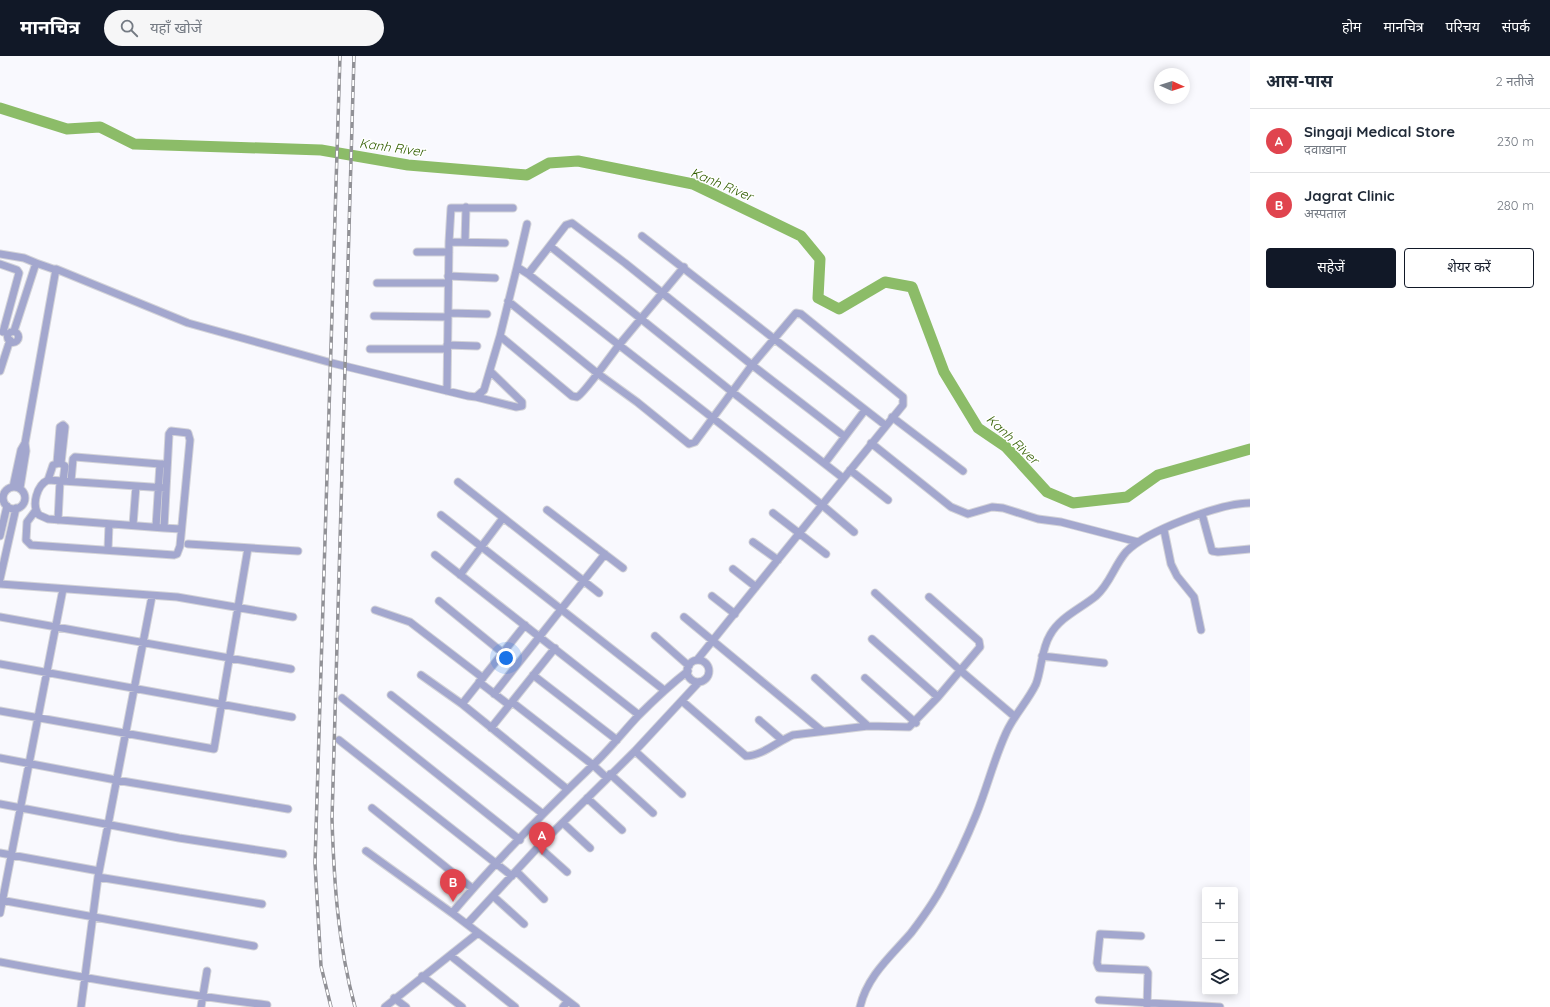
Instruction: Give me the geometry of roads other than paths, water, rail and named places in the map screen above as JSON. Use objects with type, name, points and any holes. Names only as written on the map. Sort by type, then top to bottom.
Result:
[{"type":"street","points":[[465,242],[466,207]]},
{"type":"street","points":[[448,391],[448,252],[451,208],[513,208]]},
{"type":"street","points":[[528,274],[566,225],[572,223],[844,436]]},
{"type":"street","points":[[476,397],[484,390],[490,371],[528,224]]},
{"type":"street","points":[[642,236],[684,266],[732,307],[885,426]]},
{"type":"street","points":[[449,242],[505,243]]},
{"type":"street","points":[[550,246],[731,391],[844,478]]},
{"type":"street","points":[[417,252],[448,252]]},
{"type":"street","points":[[0,254],[24,258],[56,270],[56,268],[188,323],[332,363],[516,407],[522,406],[522,402],[490,371]]},
{"type":"street","points":[[5,334],[36,263]]},
{"type":"street","points":[[0,264],[17,270],[19,273],[5,334],[0,371]]},
{"type":"street","points":[[500,336],[572,396],[577,397],[582,395],[597,373],[684,266]]},
{"type":"street","points":[[517,267],[712,417],[854,532]]},
{"type":"street","points":[[56,270],[25,443],[26,451],[19,490],[24,502],[36,509],[42,517],[58,520],[181,529]]},
{"type":"street","points":[[377,283],[495,278]]},
{"type":"street","points":[[452,913],[472,888],[520,840],[567,789],[593,765],[664,690],[697,660],[902,405],[903,397],[801,314],[796,313],[793,314],[773,338],[731,391],[695,442],[686,442],[508,301]]},
{"type":"street","points":[[374,316],[487,314]]},
{"type":"street","points":[[370,349],[477,346]]},
{"type":"street","points":[[825,463],[865,410]]},
{"type":"street","points":[[892,417],[962,471]]},
{"type":"street","points":[[160,528],[163,488],[164,464],[169,436],[171,431],[188,433],[190,440],[179,551],[174,555],[28,543],[25,536],[27,522],[36,509],[38,490],[41,484],[48,480],[163,488]]},
{"type":"street","points":[[59,463],[61,440]]},
{"type":"street","points":[[871,443],[951,507],[962,512],[968,514],[992,507],[1003,508],[1038,519],[1061,522],[1138,542]]},
{"type":"street","points":[[71,481],[73,459],[75,457],[164,464]]},
{"type":"street","points":[[48,480],[52,466],[59,463],[65,466],[61,481],[58,520]]},
{"type":"street","points":[[850,470],[888,500]]},
{"type":"street","points":[[458,482],[599,593]]},
{"type":"street","points":[[133,525],[136,486]]},
{"type":"street","points":[[0,536],[7,506],[4,496],[7,490],[38,490]]},
{"type":"street","points":[[7,506],[16,508],[21,507],[24,502]]},
{"type":"street","points":[[860,1007],[867,986],[875,973],[911,932],[929,908],[946,880],[976,815],[1006,733],[1014,716],[1036,684],[1046,644],[1057,626],[1097,596],[1106,585],[1126,552],[1138,542],[1224,506],[1250,503]]},
{"type":"street","points":[[0,579],[16,508]]},
{"type":"street","points":[[547,510],[623,568]]},
{"type":"street","points":[[773,513],[798,534],[826,554]]},
{"type":"street","points":[[1202,514],[1212,550],[1218,552],[1250,549]]},
{"type":"street","points":[[441,515],[664,690]]},
{"type":"street","points":[[460,575],[503,518]]},
{"type":"street","points":[[108,550],[109,524]]},
{"type":"street","points":[[1164,530],[1171,564],[1177,576],[1194,597],[1201,630]]},
{"type":"street","points":[[753,542],[778,560]]},
{"type":"street","points":[[188,544],[298,551]]},
{"type":"street","points":[[0,712],[214,749],[248,548]]},
{"type":"street","points":[[494,694],[605,554]]},
{"type":"street","points":[[435,555],[639,715]]},
{"type":"street","points":[[733,569],[756,587]]},
{"type":"street","points":[[0,584],[177,597],[293,617]]},
{"type":"street","points":[[0,913],[1,900],[28,763],[39,718],[63,589]]},
{"type":"street","points":[[875,593],[961,671],[1014,716]]},
{"type":"street","points":[[81,1007],[86,979],[98,874],[152,596]]},
{"type":"street","points":[[712,596],[735,614]]},
{"type":"street","points":[[682,700],[746,756],[757,754],[781,739],[793,735],[868,726],[910,727],[916,723],[980,647],[980,644],[929,597]]},
{"type":"street","points":[[439,601],[503,653]]},
{"type":"street","points":[[375,610],[410,622],[481,680],[494,694],[510,704],[608,776],[653,813]]},
{"type":"street","points":[[0,617],[291,670]]},
{"type":"street","points":[[684,617],[822,731]]},
{"type":"street","points":[[462,704],[525,625]]},
{"type":"street","points":[[655,636],[688,668],[691,679],[699,682]]},
{"type":"street","points":[[872,639],[938,697]]},
{"type":"street","points":[[491,728],[555,648]]},
{"type":"street","points":[[1042,656],[1104,663]]},
{"type":"street","points":[[467,924],[539,846],[608,776],[635,751],[699,682],[706,679],[709,668],[704,662],[697,660]]},
{"type":"street","points":[[0,664],[292,717]]},
{"type":"street","points":[[421,675],[462,704],[567,789]]},
{"type":"street","points":[[533,675],[617,740]]},
{"type":"street","points":[[815,678],[868,726]]},
{"type":"street","points":[[865,678],[916,723]]},
{"type":"street","points":[[391,695],[544,814]]},
{"type":"street","points":[[342,698],[520,840]]},
{"type":"street","points":[[760,720],[781,739]]},
{"type":"street","points":[[339,740],[496,863],[514,873],[544,898]]},
{"type":"street","points":[[635,751],[682,794]]},
{"type":"street","points":[[0,758],[116,780],[288,809]]},
{"type":"street","points":[[587,798],[622,830]]},
{"type":"street","points":[[0,804],[108,825],[283,854]]},
{"type":"street","points":[[372,808],[472,888]]},
{"type":"street","points":[[563,823],[590,848]]},
{"type":"street","points":[[539,846],[566,872]]},
{"type":"street","points":[[366,851],[478,932],[499,949],[505,951],[566,1005],[576,1007]]},
{"type":"street","points":[[0,853],[98,874],[262,904]]},
{"type":"street","points":[[493,896],[524,924]]},
{"type":"street","points":[[1,900],[254,946]]},
{"type":"street","points":[[385,1007],[422,976],[451,956],[478,932]]},
{"type":"street","points":[[1141,936],[1100,934],[1097,966],[1146,970],[1148,972],[1147,1005]]},
{"type":"street","points":[[451,956],[515,1007]]},
{"type":"street","points":[[0,962],[86,979],[267,1005]]},
{"type":"street","points":[[201,1007],[207,971]]},
{"type":"street","points":[[422,976],[462,1007]]},
{"type":"street","points":[[394,998],[406,1007]]},
{"type":"street","points":[[1099,1000],[1147,1005],[1220,1007]]},
{"type":"waterway","name":"Kanh River","points":[[0,108],[67,129],[100,127],[134,144],[321,150],[408,165],[527,175],[549,163],[578,161],[693,184],[801,236],[820,259],[818,298],[839,309],[885,282],[912,287],[944,372],[978,428],[1006,447],[1047,492],[1073,503],[1127,497],[1158,475],[1250,449]]},
{"type":"railway","points":[[331,1007],[321,966],[315,863],[340,56]]},
{"type":"railway","points":[[354,56],[332,819],[338,913],[349,984],[355,1007]]},
{"type":"place","name":"Singaji Medical Store","points":[[542,855]]},
{"type":"place","name":"Jagrat Clinic","points":[[453,902]]}]
